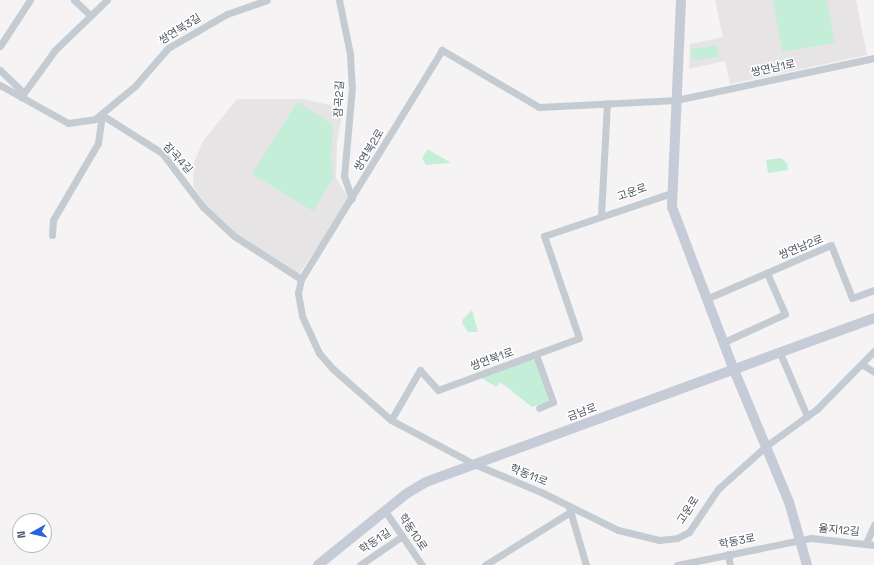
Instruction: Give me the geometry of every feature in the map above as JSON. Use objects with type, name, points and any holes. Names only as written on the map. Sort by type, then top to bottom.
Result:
[{"type":"street","points":[[0,46],[30,0]]},
{"type":"street","points":[[74,0],[90,15]]},
{"type":"street","points":[[23,95],[55,50],[107,0]]},
{"type":"street","name":"쌍연북3길","points":[[102,115],[135,86],[168,48],[227,14],[267,0]]},
{"type":"street","name":"잠곡2길","points":[[339,0],[350,54],[352,87],[344,176],[352,199]]},
{"type":"street","points":[[681,0],[678,100],[672,193],[675,219],[734,370],[766,446],[801,540],[807,565]]},
{"type":"street","name":"쌍연북2로","points":[[474,464],[391,420],[333,369],[319,353],[300,307],[298,293],[301,279],[352,199],[442,50],[539,107],[607,103]]},
{"type":"street","name":"쌍연남1로","points":[[607,103],[678,100],[874,58]]},
{"type":"street","points":[[0,70],[23,95]]},
{"type":"street","points":[[0,85],[23,95],[68,123],[95,119],[102,115]]},
{"type":"street","points":[[601,216],[607,103]]},
{"type":"street","points":[[52,235],[52,220],[98,143],[102,115]]},
{"type":"street","name":"잠곡4길","points":[[102,115],[162,153],[203,207],[234,236],[301,279]]},
{"type":"street","name":"고운로","points":[[579,338],[544,236],[672,193]]},
{"type":"street","name":"쌍연남2로","points":[[706,299],[831,245],[852,298],[874,290]]},
{"type":"street","points":[[724,342],[785,314],[767,273]]},
{"type":"street","name":"금남로","points":[[318,565],[420,485],[874,318]]},
{"type":"street","name":"쌍연북1로","points":[[391,420],[420,370],[438,390],[579,338]]},
{"type":"street","name":"고운로","points":[[570,509],[628,533],[659,540],[677,538],[692,529],[718,489],[766,446],[807,416],[835,392],[874,351]]},
{"type":"street","points":[[780,353],[807,416]]},
{"type":"street","points":[[536,355],[553,402],[539,408]]},
{"type":"street","points":[[862,365],[874,372]]},
{"type":"street","name":"학동11로","points":[[474,464],[541,492],[570,509]]},
{"type":"street","points":[[485,565],[570,509],[586,565]]},
{"type":"street","name":"학동10로","points":[[385,511],[422,565]]},
{"type":"street","points":[[866,543],[874,525]]},
{"type":"street","name":"학동1길","points":[[360,565],[402,536]]},
{"type":"street","name":"율지12길","points":[[801,540],[824,538],[874,545]]},
{"type":"street","name":"학동3로","points":[[677,565],[801,540]]},
{"type":"street","points":[[728,554],[730,565]]},
{"type":"shaded area","points":[[715,0],[856,0],[867,55],[730,84],[725,61],[689,69],[690,44],[723,37]]},
{"type":"shaded area","points":[[237,99],[303,99],[343,108],[337,143],[336,178],[350,200],[298,275],[237,236],[206,205],[193,186],[194,162],[203,141]]},
{"type":"green space","points":[[773,0],[827,0],[835,43],[782,52]]},
{"type":"green space","points":[[717,45],[719,57],[692,61],[690,49]]},
{"type":"green space","points":[[297,102],[333,124],[331,158],[334,177],[313,211],[252,174]]},
{"type":"green space","points":[[427,150],[451,163],[426,165],[422,158]]},
{"type":"green space","points":[[781,158],[787,163],[788,170],[768,173],[766,160]]},
{"type":"green space","points":[[472,310],[478,332],[468,332],[462,323],[463,319]]},
{"type":"green space","points":[[531,359],[536,361],[549,397],[547,402],[532,407],[500,382],[496,387],[480,377]]}]
